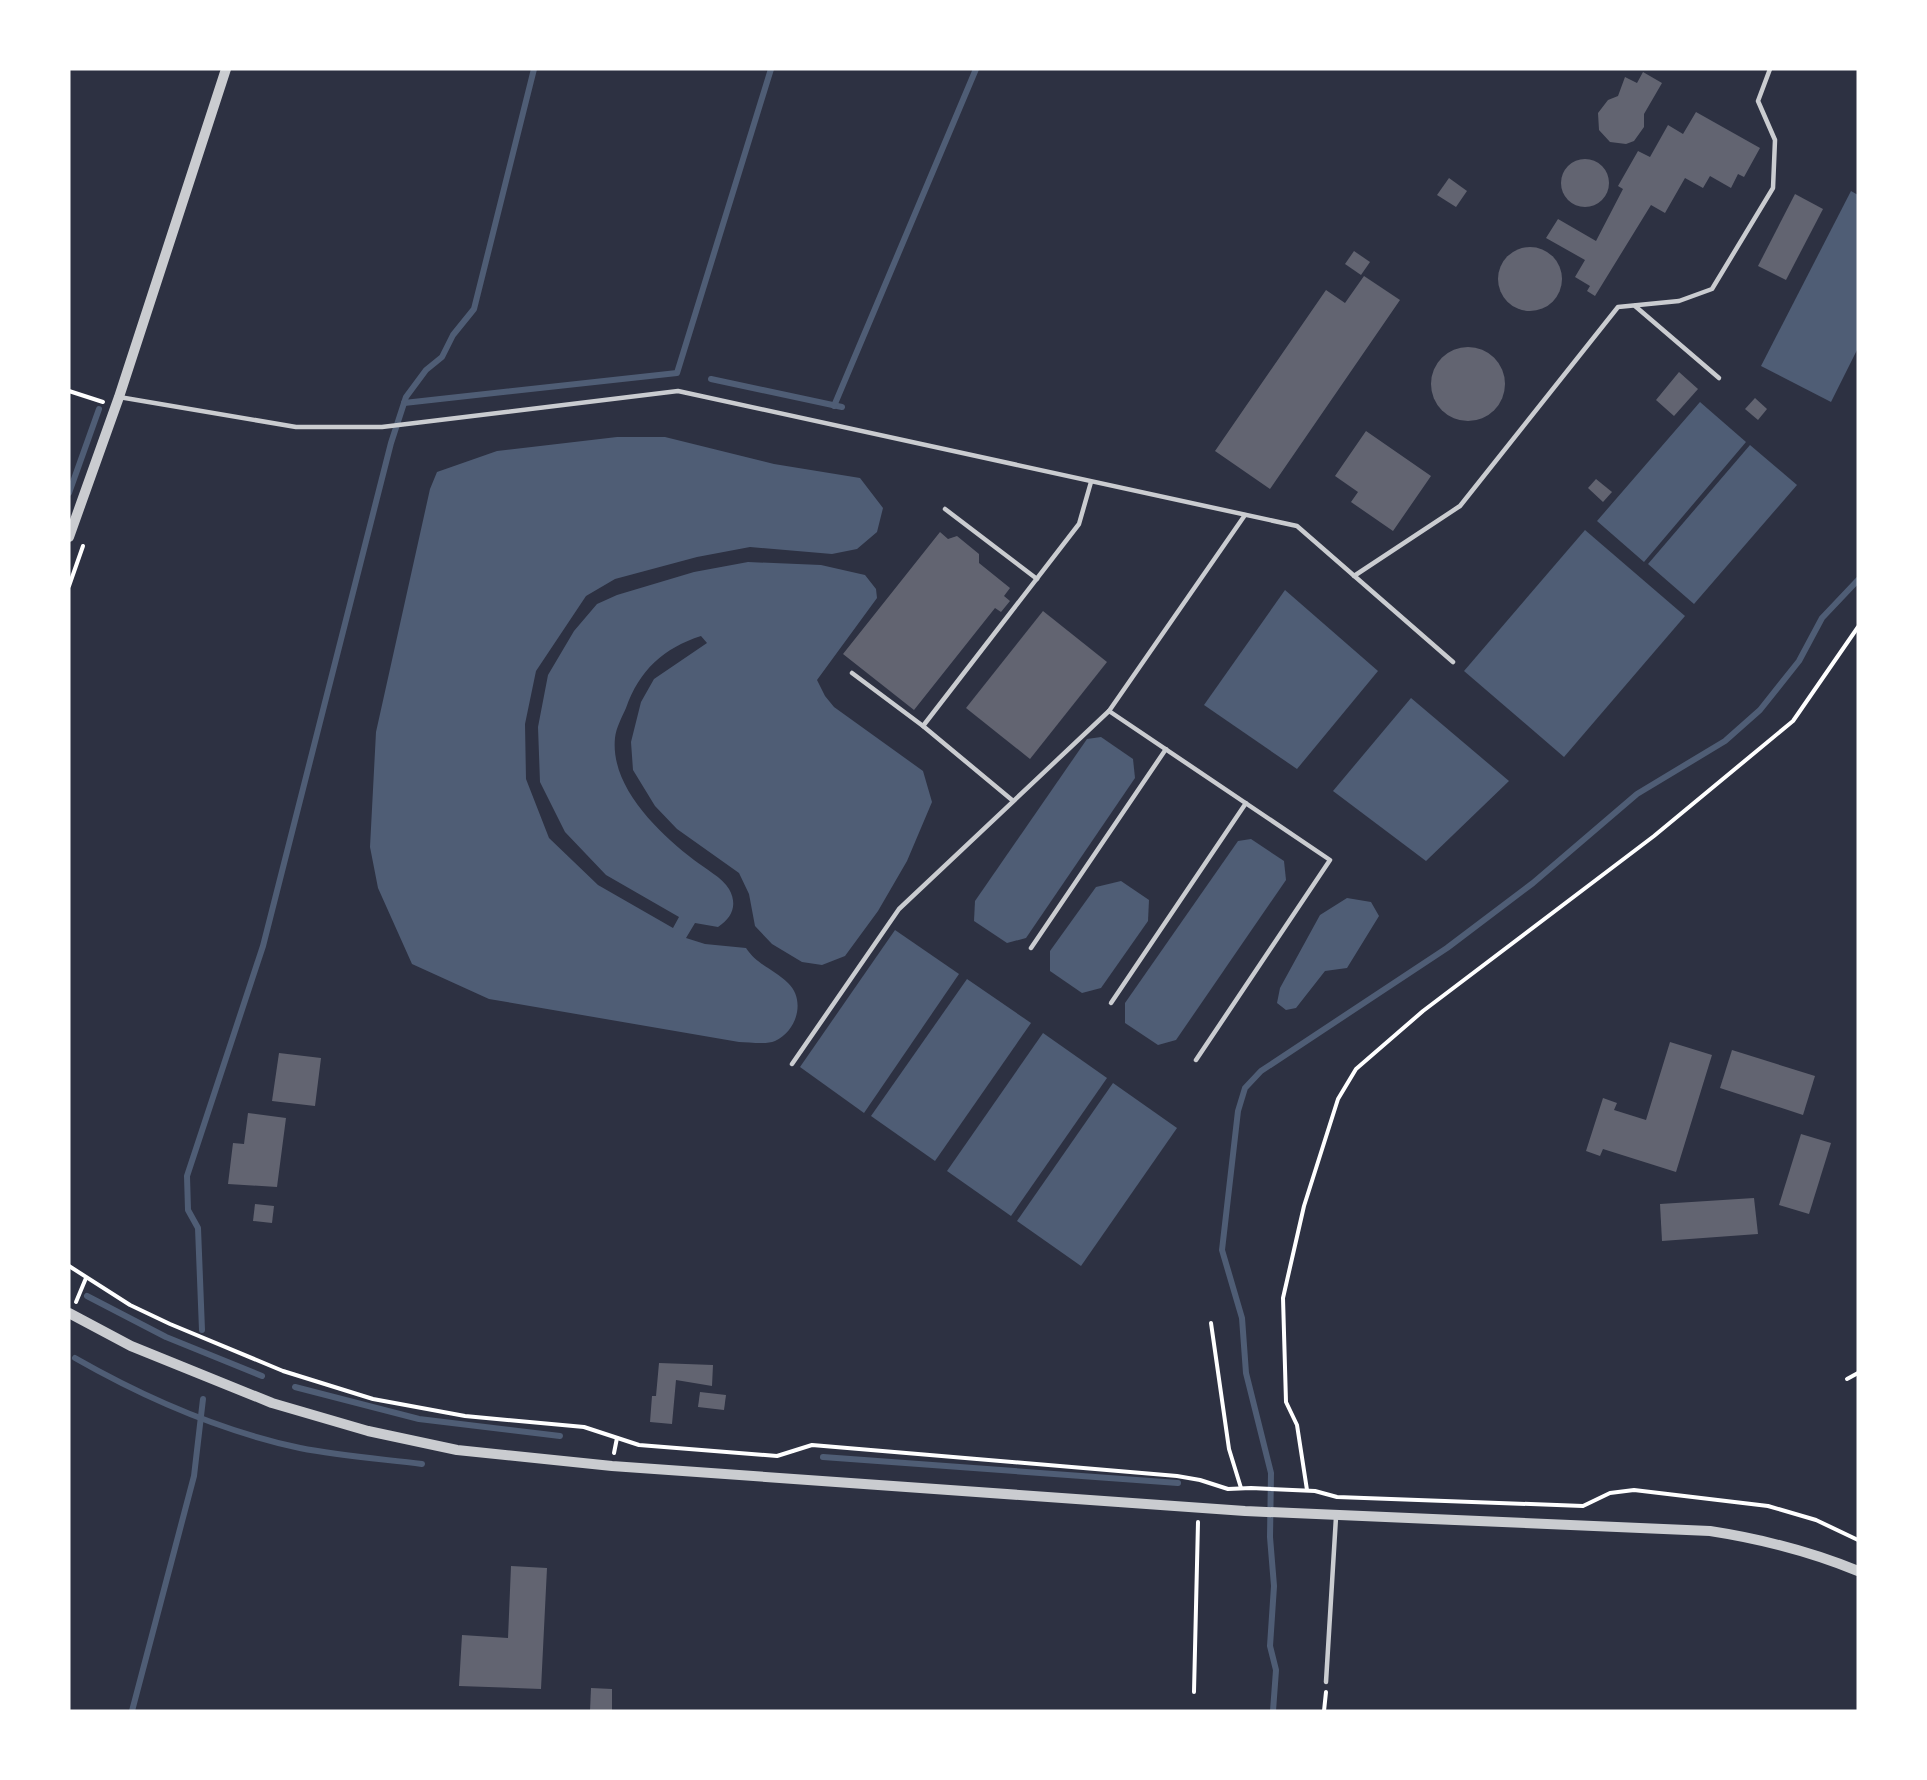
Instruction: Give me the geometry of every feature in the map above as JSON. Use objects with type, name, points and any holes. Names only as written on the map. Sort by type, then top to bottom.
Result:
[{"type":"street","points":[[69,537],[117,402],[226,69]]},
{"type":"street","points":[[70,1314],[131,1346],[272,1403],[368,1431],[457,1450],[624,1467],[1336,1517],[1710,1531],[1773,1542],[1815,1553],[1858,1571]]},
{"type":"lane","points":[[1354,576],[1460,506],[1618,307],[1678,301],[1712,289],[1773,188],[1775,140],[1758,101],[1770,69]]},
{"type":"lane","points":[[1635,306],[1719,378]]},
{"type":"lane","points":[[117,402],[135,402],[296,427],[382,427],[678,391],[1297,526],[1453,662]]},
{"type":"lane","points":[[923,726],[1079,524],[1091,482]]},
{"type":"lane","points":[[945,509],[1037,579]]},
{"type":"lane","points":[[792,1064],[899,909],[1109,711],[1245,515]]},
{"type":"lane","points":[[852,673],[923,726],[1012,800]]},
{"type":"lane","points":[[1109,711],[1330,860],[1196,1060]]},
{"type":"lane","points":[[1031,948],[1166,749]]},
{"type":"lane","points":[[1111,1003],[1246,803]]},
{"type":"lane","points":[[1326,1682],[1336,1517]]},
{"type":"path","points":[[69,391],[117,402]]},
{"type":"path","points":[[1307,1490],[1297,1425],[1286,1402],[1283,1298],[1304,1206],[1338,1099],[1356,1069],[1423,1011],[1654,836],[1793,722],[1858,627]]},
{"type":"path","points":[[69,1266],[86,1278],[170,1324],[283,1371],[373,1399],[421,1410],[584,1427],[639,1445],[777,1456],[812,1445],[1177,1476],[1200,1480],[1228,1489],[1307,1490],[1329,1497],[1583,1506],[1610,1493],[1634,1490],[1768,1506],[1816,1520],[1858,1540]]},
{"type":"path","points":[[70,1314],[86,1278]]},
{"type":"path","points":[[1211,1323],[1228,1449],[1241,1488]]},
{"type":"path","points":[[1847,1379],[1858,1373]]},
{"type":"path","points":[[1194,1692],[1198,1508]]},
{"type":"path","points":[[1324,1711],[1326,1682]]},
{"type":"water","points":[[1851,191],[1858,195],[1858,348],[1831,402],[1761,366]]},
{"type":"water","points":[[1700,402],[1746,442],[1644,562],[1597,521]]},
{"type":"water","points":[[617,437],[665,437],[774,464],[860,478],[883,508],[877,532],[857,549],[832,554],[750,547],[697,557],[615,579],[586,596],[536,671],[525,724],[526,779],[549,838],[598,885],[673,928],[679,917],[606,875],[565,832],[540,782],[538,727],[548,675],[574,631],[597,604],[617,595],[694,572],[748,562],[821,565],[865,575],[876,589],[877,598],[817,680],[834,707],[923,771],[932,802],[907,861],[878,911],[845,956],[822,965],[802,962],[772,944],[755,926],[749,894],[739,873],[677,829],[655,806],[633,770],[631,742],[641,702],[654,679],[707,643],[701,636],[676,647],[654,662],[631,694],[615,738],[620,774],[640,807],[666,836],[722,881],[732,895],[732,911],[727,920],[718,927],[695,923],[686,938],[705,944],[746,948],[755,959],[783,978],[794,990],[798,1006],[794,1023],[783,1036],[775,1041],[739,1042],[489,999],[412,964],[378,888],[370,847],[376,732],[430,489],[437,472],[497,451]]},
{"type":"water","points":[[1750,445],[1797,485],[1694,604],[1648,564]]},
{"type":"water","points":[[1585,530],[1685,616],[1564,757],[1464,671]]},
{"type":"water","points":[[1285,590],[1378,671],[1297,769],[1204,705]]},
{"type":"water","points":[[1411,698],[1509,781],[1426,861],[1333,791]]},
{"type":"water","points":[[1101,737],[1133,759],[1135,778],[1026,938],[1007,943],[974,921],[975,901],[1087,739]]},
{"type":"water","points":[[1251,839],[1284,861],[1286,880],[1176,1040],[1158,1045],[1125,1023],[1125,1003],[1238,841]]},
{"type":"water","points":[[1121,881],[1149,900],[1148,921],[1101,988],[1082,993],[1050,971],[1050,951],[1096,887]]},
{"type":"water","points":[[1347,898],[1371,902],[1379,916],[1347,968],[1325,971],[1296,1008],[1286,1010],[1277,1003],[1280,988],[1320,915]]},
{"type":"water","points":[[895,930],[959,974],[864,1113],[800,1067]]},
{"type":"water","points":[[967,979],[1031,1023],[935,1161],[871,1116]]},
{"type":"water","points":[[1043,1033],[1107,1078],[1011,1216],[947,1171]]},
{"type":"water","points":[[1113,1083],[1177,1128],[1081,1266],[1017,1221]]},
{"type":"building","points":[[1643,72],[1662,83],[1644,114],[1644,127],[1634,141],[1626,144],[1610,142],[1599,130],[1598,113],[1608,100],[1618,96],[1625,77],[1637,83]]},
{"type":"building","points":[[1696,112],[1760,148],[1744,177],[1738,174],[1731,188],[1710,176],[1703,188],[1685,178],[1665,213],[1651,205],[1595,296],[1587,291],[1590,286],[1575,277],[1585,260],[1546,238],[1558,219],[1596,241],[1623,189],[1618,186],[1638,151],[1650,157],[1668,125],[1683,134]]},
{"type":"building","points":[[1585,159],[1602,166],[1609,183],[1602,200],[1585,207],[1568,200],[1561,183],[1568,166]]},
{"type":"building","points":[[1449,178],[1467,191],[1456,207],[1437,195]]},
{"type":"building","points":[[1795,194],[1823,209],[1786,280],[1758,266]]},
{"type":"building","points":[[1530,247],[1548,253],[1556,261],[1562,279],[1556,297],[1548,305],[1530,311],[1512,305],[1504,297],[1498,279],[1504,261],[1512,253]]},
{"type":"building","points":[[1354,251],[1370,262],[1361,275],[1345,264]]},
{"type":"building","points":[[1364,276],[1400,300],[1270,489],[1215,451],[1326,290],[1345,303]]},
{"type":"building","points":[[1468,347],[1489,353],[1499,363],[1505,384],[1499,405],[1489,415],[1468,421],[1447,415],[1437,405],[1431,384],[1437,363],[1447,353]]},
{"type":"building","points":[[1679,372],[1698,389],[1674,416],[1656,400]]},
{"type":"building","points":[[1755,398],[1767,409],[1758,420],[1745,409]]},
{"type":"building","points":[[1366,431],[1431,476],[1393,531],[1351,502],[1358,492],[1335,476]]},
{"type":"building","points":[[1596,479],[1612,492],[1603,502],[1588,488]]},
{"type":"building","points":[[940,532],[948,539],[957,536],[979,554],[979,563],[1010,588],[1004,596],[1010,601],[1001,612],[995,608],[914,710],[843,654]]},
{"type":"building","points":[[1043,611],[1107,662],[1030,759],[966,708]]},
{"type":"building","points":[[1670,1042],[1712,1055],[1676,1172],[1603,1149],[1600,1156],[1586,1151],[1603,1098],[1617,1103],[1614,1110],[1646,1120]]},
{"type":"building","points":[[1732,1050],[1815,1076],[1803,1115],[1720,1088]]},
{"type":"building","points":[[279,1053],[321,1058],[315,1106],[272,1101]]},
{"type":"building","points":[[248,1113],[286,1118],[277,1187],[228,1184],[233,1143],[244,1144]]},
{"type":"building","points":[[1801,1134],[1831,1143],[1809,1214],[1779,1205]]},
{"type":"building","points":[[1754,1198],[1758,1234],[1662,1241],[1660,1204]]},
{"type":"building","points":[[255,1204],[274,1206],[272,1223],[253,1221]]},
{"type":"building","points":[[659,1363],[713,1365],[712,1386],[676,1380],[672,1424],[650,1422],[652,1396],[656,1396]]},
{"type":"building","points":[[700,1392],[726,1395],[724,1410],[698,1407]]},
{"type":"building","points":[[511,1566],[547,1568],[541,1689],[459,1686],[462,1635],[508,1638]]},
{"type":"building","points":[[591,1688],[612,1689],[612,1711],[590,1711]]},
{"type":"waterway","points":[[202,1330],[198,1228],[188,1210],[187,1176],[263,946],[391,443],[406,397],[426,370],[442,357],[453,335],[474,309],[534,69]]},
{"type":"waterway","points":[[404,403],[677,373],[771,69]]},
{"type":"waterway","points":[[834,406],[976,69]]},
{"type":"waterway","points":[[711,379],[842,407]]},
{"type":"waterway","points":[[69,493],[99,409]]},
{"type":"waterway","points":[[1273,1711],[1276,1670],[1270,1646],[1274,1586],[1270,1537],[1271,1473],[1246,1373],[1242,1318],[1222,1250],[1238,1111],[1245,1088],[1261,1071],[1447,948],[1533,883],[1637,794],[1725,741],[1760,710],[1799,661],[1822,618],[1858,580]]},
{"type":"waterway","points":[[87,1296],[166,1337],[262,1376]]},
{"type":"waterway","points":[[75,1358],[156,1400],[241,1432],[315,1451],[422,1464]]},
{"type":"waterway","points":[[295,1387],[419,1419],[560,1436]]},
{"type":"waterway","points":[[132,1711],[194,1476],[203,1399]]},
{"type":"waterway","points":[[823,1457],[1178,1483]]}]
